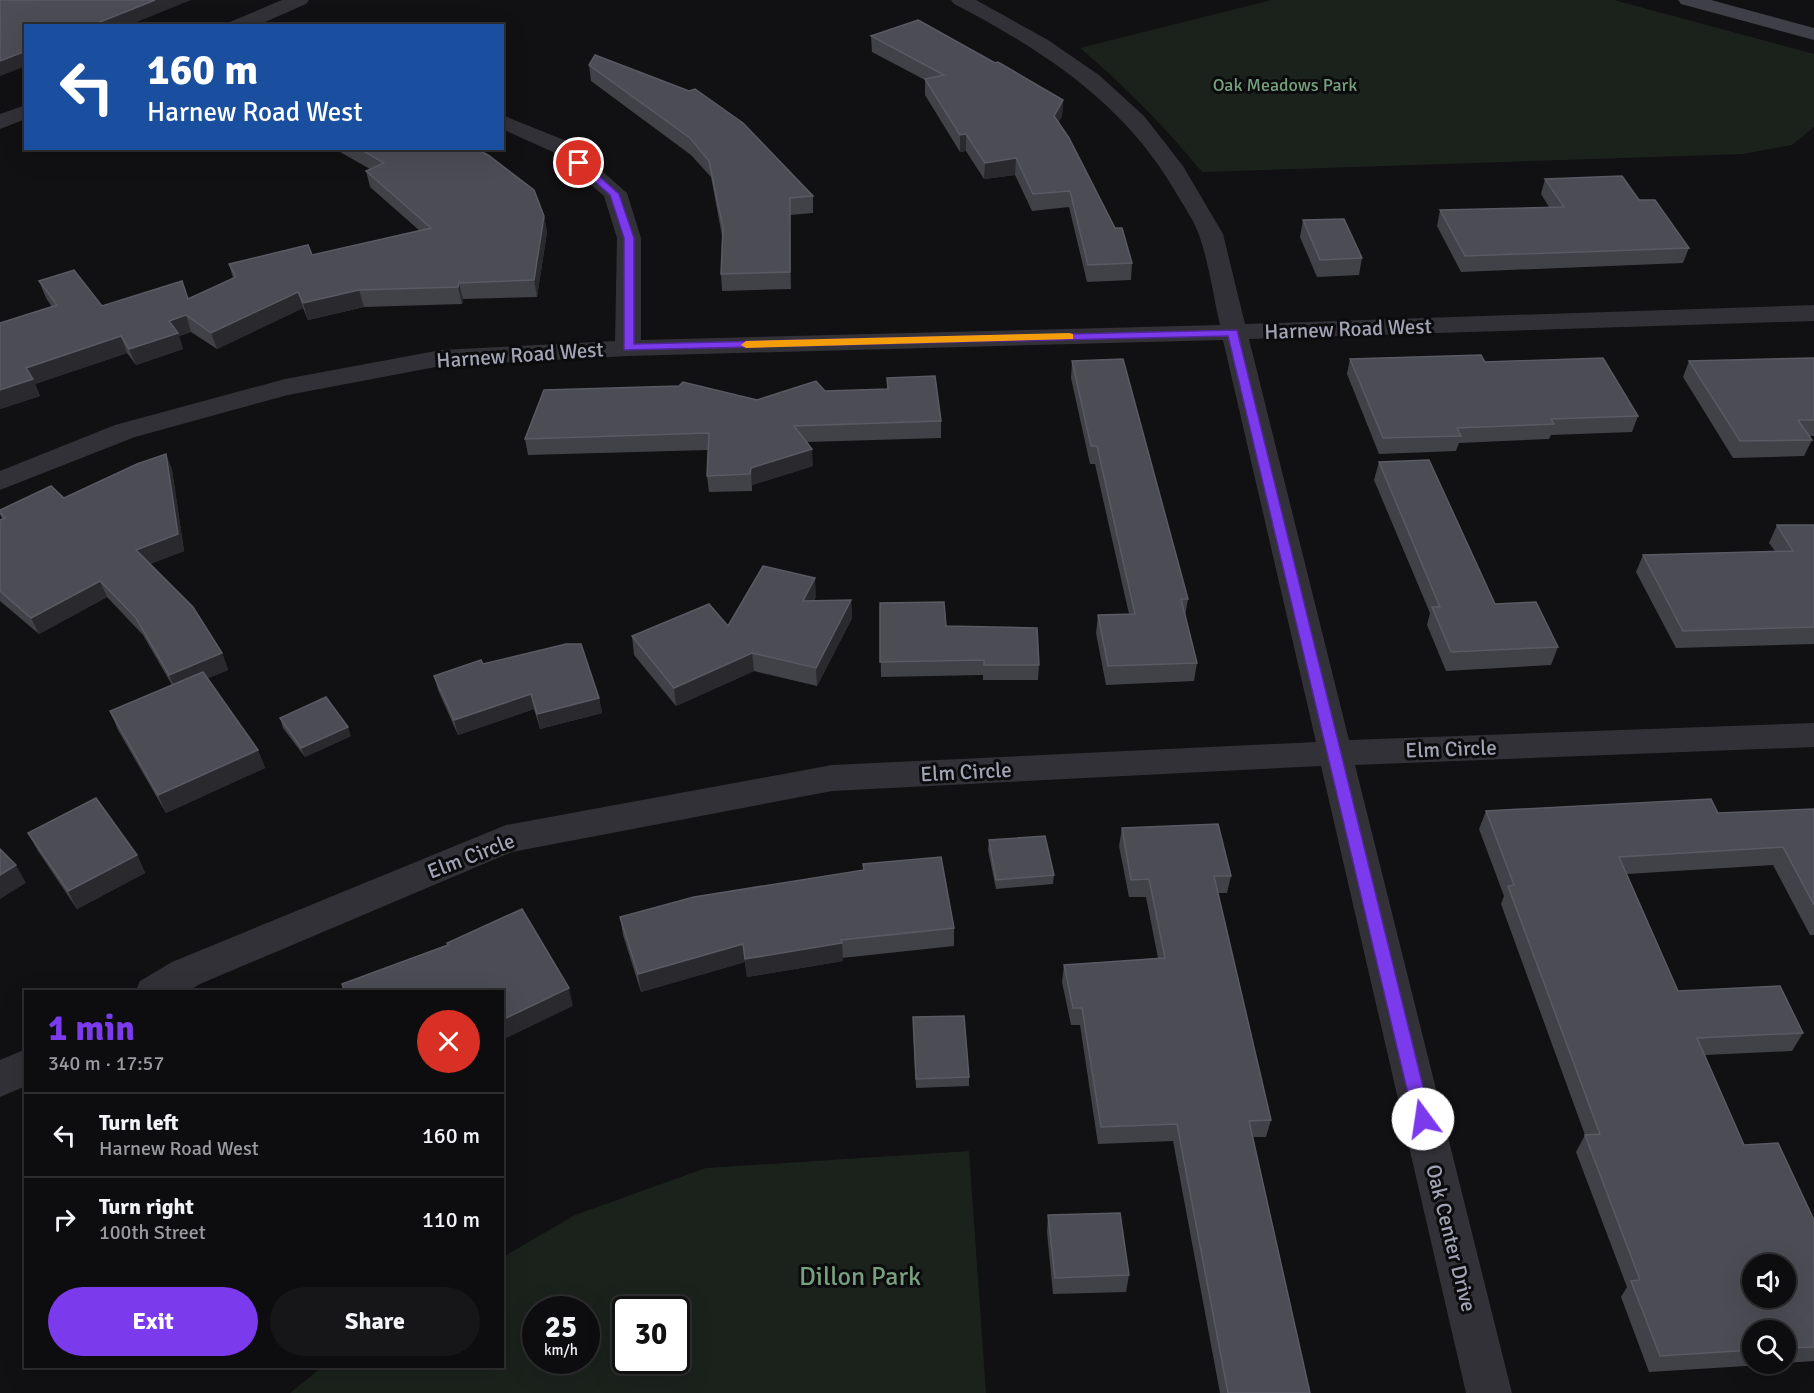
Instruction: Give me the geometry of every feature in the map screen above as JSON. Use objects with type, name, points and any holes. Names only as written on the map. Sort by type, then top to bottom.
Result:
[{"type":"street","points":[[242,24],[299,0]]},
{"type":"street","name":"Oak Center Drive","points":[[961,0],[1043,45],[1111,97],[1155,142],[1180,178],[1210,234],[1489,1393]]},
{"type":"street","points":[[1688,0],[1814,34]]},
{"type":"street","points":[[263,15],[283,24]]},
{"type":"street","points":[[0,122],[24,112]]},
{"type":"street","points":[[504,122],[561,147],[615,194],[629,238],[628,348]]},
{"type":"street","name":"Harnew Road West","points":[[0,481],[125,431],[285,387],[441,358],[628,348],[1233,332],[1814,313]]},
{"type":"street","name":"Elm Circle","points":[[157,990],[186,973],[506,839],[832,778],[1335,753],[1814,735]]},
{"type":"street","points":[[0,1080],[24,1067]]},
{"type":"green space","name":"Oak Meadows Park","points":[[1272,0],[1614,0],[1814,54],[1814,127],[1792,145],[1743,154],[1202,172],[1144,107],[1080,48]]},
{"type":"green space","name":"Dillon Park","points":[[969,1151],[986,1393],[290,1393],[321,1368],[504,1368],[504,1256],[575,1215],[706,1168]]},
{"type":"building","points":[[0,0],[155,0],[95,24],[24,24],[24,52],[0,61]]},
{"type":"building","points":[[918,20],[995,63],[998,62],[1063,100],[1054,116],[1069,138],[1115,228],[1122,228],[1132,263],[1088,265],[1070,191],[1033,194],[1016,158],[985,163],[966,134],[960,135],[925,79],[944,75],[871,36]]},
{"type":"building","points":[[595,55],[689,91],[695,89],[743,123],[813,196],[790,198],[790,272],[721,274],[723,228],[709,161],[690,138],[589,65]]},
{"type":"building","points":[[361,150],[479,150],[534,190],[544,216],[534,280],[459,283],[458,287],[359,290],[303,303],[298,292],[211,333],[186,315],[169,321],[178,333],[129,349],[121,336],[26,368],[33,379],[0,390],[0,323],[57,305],[39,281],[74,270],[102,306],[182,281],[188,299],[236,277],[229,264],[308,245],[312,255],[431,228],[366,171],[384,163]]},
{"type":"building","points":[[1622,176],[1639,200],[1655,200],[1689,248],[1465,256],[1440,210],[1564,207],[1545,179]]},
{"type":"building","points":[[1344,219],[1362,258],[1320,260],[1303,220]]},
{"type":"building","points":[[1481,355],[1485,362],[1603,358],[1638,416],[1551,419],[1554,424],[1457,428],[1461,436],[1383,438],[1350,359]]},
{"type":"building","points":[[1814,358],[1814,420],[1798,420],[1812,440],[1740,441],[1689,361]]},
{"type":"building","points":[[1123,359],[1188,599],[1181,599],[1197,663],[1108,666],[1098,615],[1135,614],[1097,446],[1091,446],[1072,361]]},
{"type":"building","points":[[935,376],[941,421],[794,426],[812,449],[751,468],[750,474],[707,476],[709,433],[525,439],[544,390],[679,386],[683,382],[757,400],[816,381],[825,391],[888,389],[887,378]]},
{"type":"building","points":[[166,454],[178,534],[136,550],[193,607],[222,653],[169,675],[136,618],[100,581],[31,618],[0,591],[0,520],[5,518],[0,510],[51,486],[64,498],[137,464]]},
{"type":"building","points":[[1429,460],[1495,604],[1536,602],[1558,647],[1451,652],[1432,607],[1440,607],[1379,462]]},
{"type":"building","points":[[1777,525],[1814,525],[1814,627],[1683,631],[1643,555],[1793,551]]},
{"type":"building","points":[[763,566],[815,578],[803,601],[851,600],[816,668],[752,653],[674,688],[632,636],[709,604],[728,626]]},
{"type":"building","points":[[944,602],[946,626],[1037,628],[1039,665],[984,665],[984,660],[880,662],[880,603]]},
{"type":"building","points":[[566,644],[581,644],[599,698],[537,714],[531,694],[454,720],[434,676],[481,660],[483,664]]},
{"type":"building","points":[[203,672],[258,750],[158,795],[110,711]]},
{"type":"building","points":[[326,697],[348,727],[301,748],[280,718]]},
{"type":"building","points":[[96,798],[137,855],[68,891],[28,833]]},
{"type":"building","points":[[1711,799],[1718,813],[1814,809],[1814,905],[1783,847],[1619,857],[1678,991],[1780,986],[1803,1033],[1697,1038],[1744,1145],[1778,1143],[1814,1220],[1814,1347],[1796,1348],[1796,1320],[1742,1320],[1742,1351],[1660,1356],[1631,1281],[1640,1280],[1585,1135],[1600,1134],[1508,886],[1514,885],[1486,811]]},
{"type":"building","points":[[1218,824],[1231,876],[1214,876],[1271,1120],[1249,1121],[1310,1393],[1228,1393],[1177,1124],[1101,1127],[1082,1008],[1073,1008],[1064,965],[1165,958],[1149,879],[1131,880],[1122,828]]},
{"type":"building","points":[[1045,836],[1054,875],[996,880],[989,840]]},
{"type":"building","points":[[0,849],[16,865],[0,875]]},
{"type":"building","points":[[941,857],[954,928],[841,940],[842,943],[745,959],[743,944],[638,974],[620,917],[694,897],[864,870],[863,864]]},
{"type":"building","points":[[522,909],[569,988],[504,1019],[504,990],[344,990],[342,984],[448,945],[447,943]]},
{"type":"building","points":[[964,1016],[969,1077],[916,1079],[913,1017]]},
{"type":"building","points":[[1120,1213],[1129,1275],[1055,1278],[1048,1215]]},
{"type":"slow traffic","points":[[746,345],[1069,336]]},
{"type":"route","points":[[579,163],[615,194],[629,238],[628,348],[1233,332],[1423,1119]]}]
